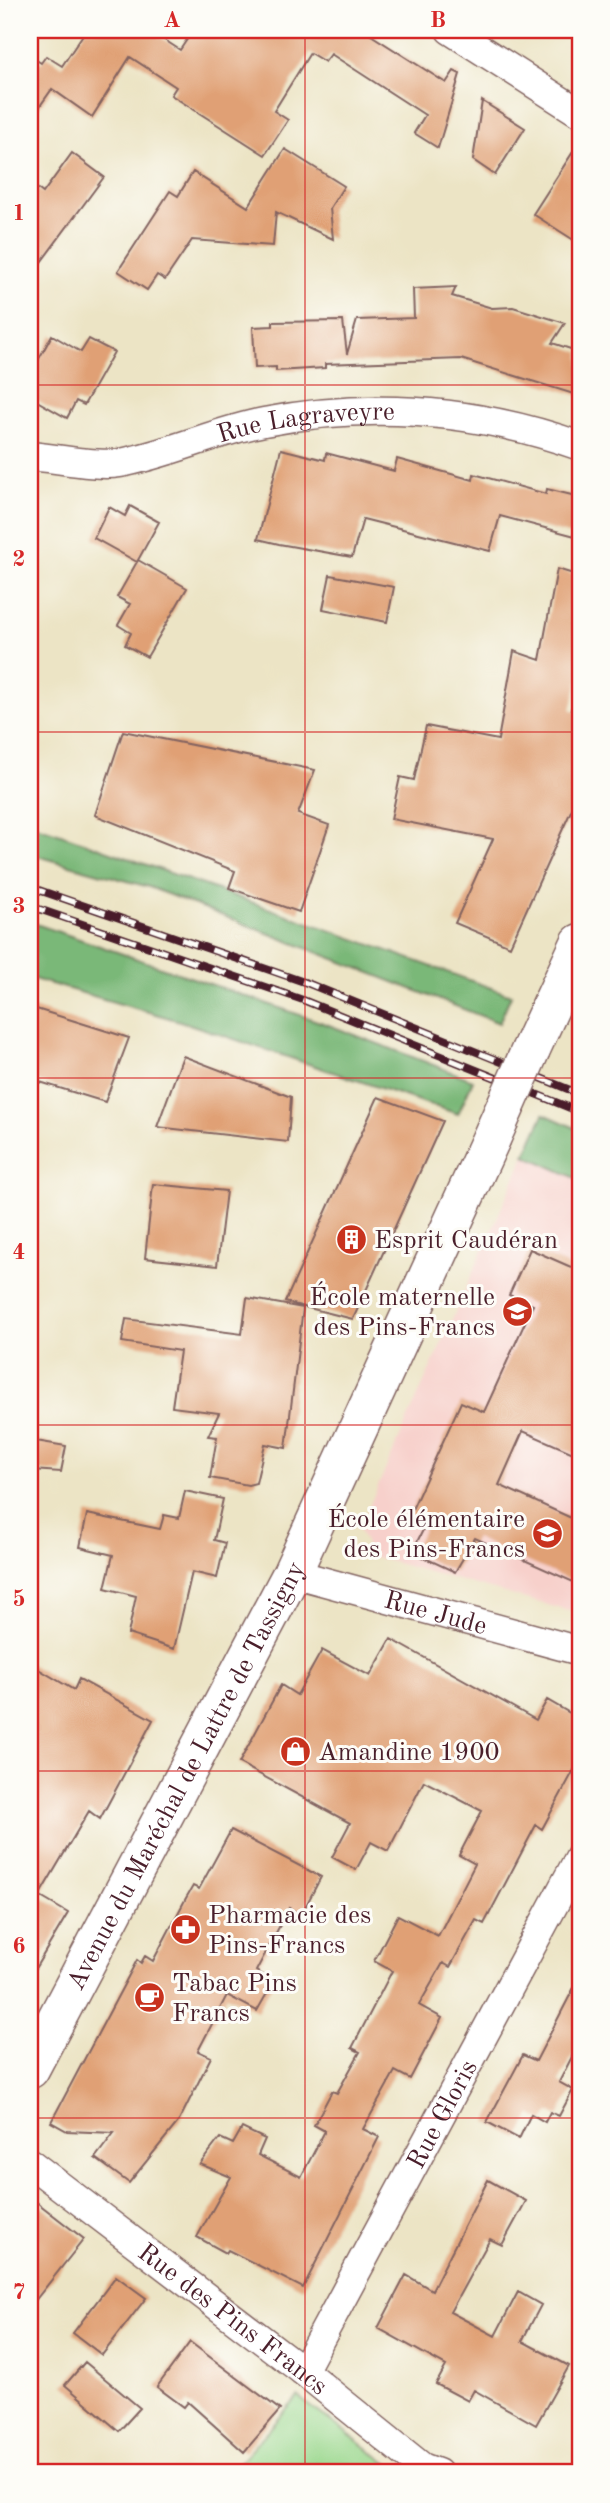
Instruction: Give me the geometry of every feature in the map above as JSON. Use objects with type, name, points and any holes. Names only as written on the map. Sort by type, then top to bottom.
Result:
[{"type":"main road","name":"Avenue du Maréchal de Lattre de Tassigny","points":[[30,2069],[292,1573],[580,943]]},
{"type":"street","points":[[450,30],[580,113]]},
{"type":"street","name":"Rue Lagraveyre","points":[[30,456],[118,463],[264,422],[349,411],[432,410],[498,421],[580,446]]},
{"type":"street","name":"Rue Jude","points":[[292,1573],[580,1651]]},
{"type":"street","name":"Rue Gloris","points":[[303,2371],[580,1856]]},
{"type":"street","name":"Rue des Pins Francs","points":[[30,2163],[303,2371],[422,2467],[438,2473]]},
{"type":"shaded area","name":"École maternelle des Pins-Francs","points":[[525,1155],[580,1180],[580,1614],[371,1556],[359,1529]]},
{"type":"green space","points":[[30,824],[511,995],[499,1023],[149,887],[30,854]]},
{"type":"green space","points":[[30,922],[326,1024],[473,1080],[458,1114],[180,1021],[30,978]]},
{"type":"green space","points":[[544,1114],[580,1130],[580,1180],[525,1155]]},
{"type":"green space","points":[[298,2397],[401,2473],[230,2473]]},
{"type":"building","points":[[86,30],[149,30],[180,50],[192,32],[196,35],[200,30],[363,30],[446,83],[454,71],[460,74],[438,148],[414,133],[425,115],[331,54],[325,62],[310,53],[274,111],[288,120],[265,155],[171,95],[176,87],[130,57],[92,117],[52,89],[30,120],[30,56],[41,63],[46,56],[62,66]]},
{"type":"building","points":[[482,101],[525,128],[495,175],[473,160]]},
{"type":"building","points":[[580,141],[580,244],[533,214]]},
{"type":"building","points":[[285,149],[344,186],[330,208],[333,239],[276,212],[273,246],[192,240],[165,280],[157,275],[147,290],[118,271],[170,191],[178,196],[193,172],[248,207]]},
{"type":"building","points":[[72,153],[104,177],[30,277],[30,183],[43,193]]},
{"type":"building","points":[[456,287],[452,296],[492,308],[513,307],[565,323],[552,343],[580,352],[580,396],[461,359],[325,364],[325,368],[276,371],[276,367],[255,368],[253,327],[273,326],[273,322],[343,321],[347,354],[357,320],[414,318],[413,289]]},
{"type":"building","points":[[52,335],[81,352],[89,339],[114,352],[84,405],[76,401],[67,418],[30,397],[30,375]]},
{"type":"building","points":[[281,449],[325,460],[326,453],[394,471],[397,459],[473,480],[474,474],[546,494],[547,489],[580,497],[580,515],[575,536],[500,516],[490,551],[363,519],[352,557],[258,539]]},
{"type":"building","points":[[130,506],[159,522],[137,562],[94,538],[109,507],[125,516]]},
{"type":"building","points":[[138,560],[187,588],[147,657],[125,645],[131,633],[118,625],[130,604],[117,597]]},
{"type":"building","points":[[557,569],[580,576],[580,674],[571,710],[580,712],[580,791],[510,946],[455,923],[493,839],[391,819],[400,777],[414,780],[426,726],[498,740],[514,651],[540,660]]},
{"type":"building","points":[[330,575],[394,587],[387,622],[323,609]]},
{"type":"building","points":[[123,731],[315,770],[298,814],[329,825],[299,912],[229,888],[235,871],[95,815]]},
{"type":"building","points":[[30,1007],[129,1038],[105,1102],[30,1079]]},
{"type":"building","points":[[183,1056],[291,1097],[288,1142],[157,1127]]},
{"type":"building","name":"Esprit Caudéran","points":[[378,1097],[443,1121],[353,1319],[285,1302]]},
{"type":"building","points":[[153,1184],[226,1191],[217,1266],[145,1258]]},
{"type":"building","points":[[530,1249],[580,1271],[580,1456],[523,1431],[499,1485],[580,1522],[580,1585],[475,1538],[455,1572],[412,1552],[425,1526],[408,1518],[461,1402],[484,1412],[533,1305],[509,1295]]},
{"type":"building","points":[[247,1298],[303,1308],[286,1448],[265,1444],[256,1483],[248,1485],[210,1478],[217,1437],[208,1436],[219,1413],[172,1407],[180,1351],[122,1342],[126,1319],[242,1334]]},
{"type":"building","points":[[36,1441],[66,1446],[61,1472],[32,1470]]},
{"type":"building","points":[[185,1491],[223,1499],[214,1540],[225,1543],[217,1578],[192,1572],[174,1649],[128,1634],[136,1596],[105,1588],[113,1555],[80,1547],[87,1514],[160,1529],[164,1515],[179,1518]]},
{"type":"building","points":[[391,1639],[536,1720],[547,1700],[580,1719],[580,1759],[542,1829],[536,1825],[484,1924],[476,1920],[450,1967],[443,1963],[419,2005],[442,2018],[410,2079],[395,2071],[363,2129],[379,2137],[303,2288],[197,2237],[231,2177],[200,2164],[220,2138],[233,2144],[242,2128],[265,2139],[258,2155],[301,2177],[325,2131],[314,2125],[332,2091],[337,2093],[360,2052],[352,2048],[392,1971],[374,1961],[398,1915],[438,1936],[475,1864],[459,1855],[482,1811],[424,1781],[388,1851],[371,1842],[356,1870],[332,1857],[350,1823],[239,1763],[281,1685],[297,1695],[322,1650],[370,1676]]},
{"type":"building","points":[[30,1664],[74,1690],[79,1679],[153,1720],[100,1819],[89,1811],[39,1896],[68,1913],[30,1977]]},
{"type":"building","points":[[231,1830],[321,1877],[301,1915],[289,1908],[256,1971],[274,1981],[257,2011],[227,1995],[198,2051],[211,2057],[179,2121],[129,2183],[95,2158],[114,2133],[67,2131],[51,2122],[137,1960],[141,1963],[145,1956],[153,1961],[193,1886],[199,1889]]},
{"type":"building","points":[[580,1976],[580,2041],[559,2082],[573,2090],[559,2116],[550,2112],[545,2122],[531,2114],[519,2139],[487,2122],[523,2055],[536,2061]]},
{"type":"building","points":[[488,2180],[526,2201],[502,2245],[490,2239],[450,2312],[495,2336],[518,2292],[541,2305],[522,2341],[569,2366],[536,2425],[474,2390],[468,2401],[436,2384],[446,2366],[378,2328],[406,2275],[432,2290]]},
{"type":"building","points":[[30,2197],[84,2239],[30,2307]]},
{"type":"building","points":[[116,2276],[146,2298],[102,2355],[73,2333]]},
{"type":"building","points":[[190,2342],[280,2410],[244,2452],[188,2402],[184,2407],[157,2387]]},
{"type":"building","points":[[85,2362],[140,2408],[119,2431],[65,2385]]},
{"type":"railway","points":[[30,887],[307,983],[580,1094]]},
{"type":"railway","points":[[30,906],[303,1000],[580,1112]]},
{"type":"place","name":"Esprit Caudéran","points":[[351,1239]]},
{"type":"place","name":"École maternelle des Pins-Francs","points":[[518,1311]]},
{"type":"place","name":"École élémentaire des Pins-Francs","points":[[548,1533]]},
{"type":"place","name":"Amandine 1900","points":[[295,1751]]},
{"type":"place","name":"Pharmacie des Pins-Francs","points":[[185,1929]]},
{"type":"place","name":"Tabac Pins Francs","points":[[149,1997]]}]
